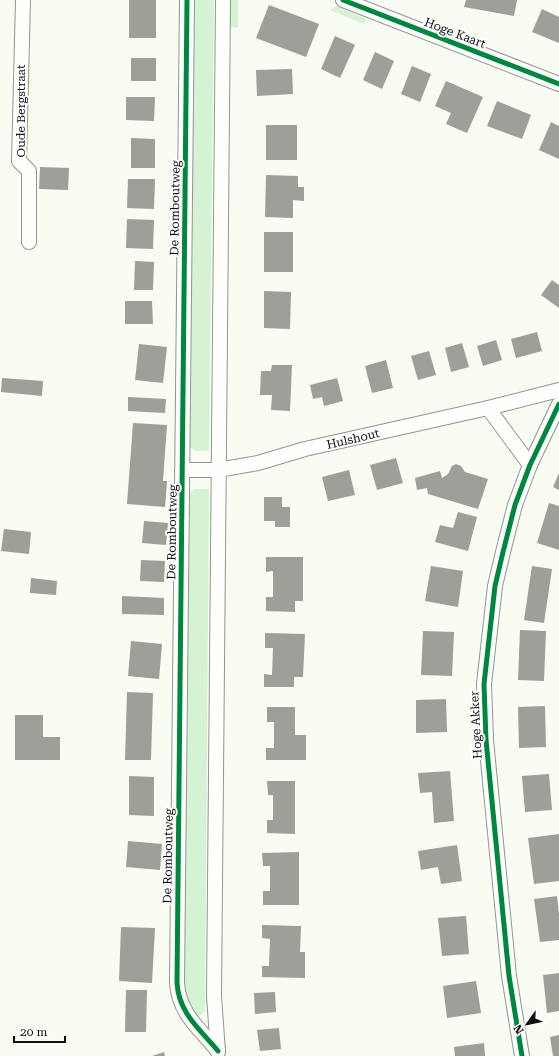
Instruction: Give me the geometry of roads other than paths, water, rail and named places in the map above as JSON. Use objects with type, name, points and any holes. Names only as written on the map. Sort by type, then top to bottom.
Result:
[{"type":"street","name":"Oude Bergstraat","points":[[23,0],[19,160],[29,171],[29,242]]},
{"type":"street","name":"De Romboutweg","points":[[187,0],[177,983],[181,1003],[187,1015],[205,1035],[218,1054]]},
{"type":"street","name":"De Romboutweg","points":[[218,1054],[214,996],[223,0]]},
{"type":"street","name":"Hoge Kaart","points":[[344,0],[559,84]]},
{"type":"street","name":"Hulshout","points":[[218,470],[258,463],[305,449],[488,408],[559,390]]},
{"type":"street","name":"Hoge Akker","points":[[522,1056],[509,976],[486,740],[484,684],[494,586],[516,505],[530,465],[559,404]]},
{"type":"street","points":[[488,408],[530,465]]},
{"type":"street","name":"De Romboutweg","points":[[182,470],[218,470]]}]
